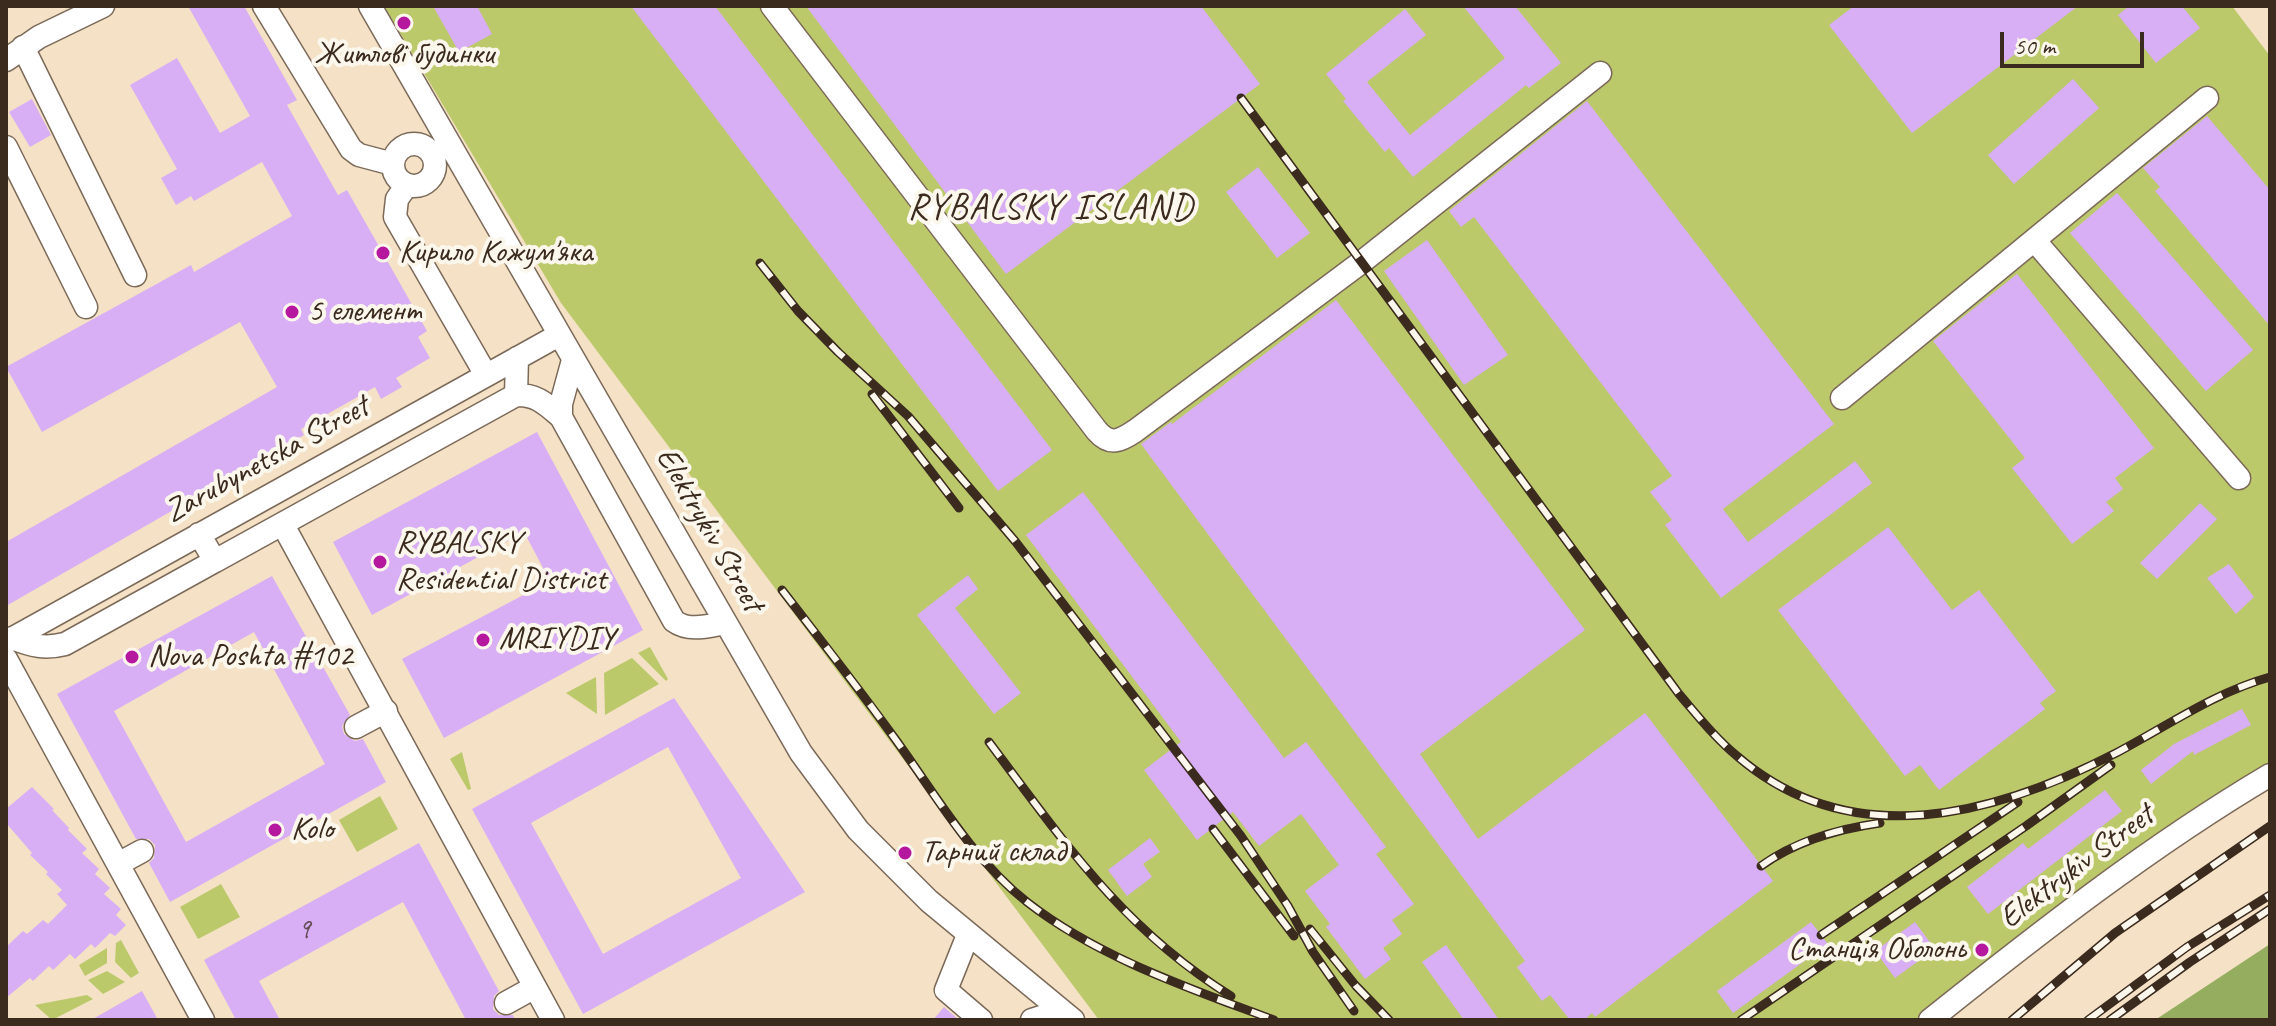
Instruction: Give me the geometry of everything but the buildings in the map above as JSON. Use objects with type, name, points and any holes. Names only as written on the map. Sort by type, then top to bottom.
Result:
[{"type":"street","points":[[103,6],[14,54],[135,275]]},
{"type":"street","points":[[264,6],[351,149],[359,155],[393,164]]},
{"type":"street","name":"Elektrykiv Street","points":[[370,6],[440,148],[559,335],[801,753],[858,830],[929,901],[1067,1015]]},
{"type":"street","points":[[772,6],[1097,431],[1104,439],[1111,441],[1120,440],[1135,431],[1363,261],[1600,73]]},
{"type":"street","points":[[1842,398],[2207,98]]},
{"type":"street","points":[[409,144],[440,148],[431,178],[415,186],[407,185],[394,173],[393,164],[401,148],[409,144]]},
{"type":"street","points":[[6,147],[86,307]]},
{"type":"street","points":[[407,185],[397,199],[395,217],[486,375]]},
{"type":"street","points":[[2035,241],[2239,478]]},
{"type":"street","name":"Zarubynetska Street","points":[[8,646],[199,534],[559,335]]},
{"type":"street","points":[[516,395],[517,358]]},
{"type":"street","points":[[561,417],[561,404],[573,360]]},
{"type":"street","points":[[203,1020],[118,864],[8,646],[49,648],[65,644],[516,395],[528,394],[540,399],[561,417],[674,621],[682,626],[698,627],[725,623]]},
{"type":"street","points":[[283,525],[553,1020]]},
{"type":"street","points":[[199,534],[215,561]]},
{"type":"street","points":[[356,727],[386,711]]},
{"type":"street","name":"Elektrykiv Street","points":[[1930,1020],[1993,969],[2180,830],[2270,775]]},
{"type":"street","points":[[118,864],[142,851]]},
{"type":"street","points":[[968,935],[946,990],[981,1020]]},
{"type":"street","points":[[506,1003],[535,987]]},
{"type":"street","points":[[1032,1020],[1067,1015]]},
{"type":"green space","points":[[384,6],[2232,6],[2270,56],[2270,769],[1927,1020],[1099,1020],[561,303]]},
{"type":"green space","points":[[650,647],[668,679],[666,681],[638,653]]},
{"type":"green space","points":[[632,658],[659,684],[605,715],[604,673]]},
{"type":"green space","points":[[596,677],[597,714],[566,693]]},
{"type":"green space","points":[[462,752],[471,789],[468,790],[450,759]]},
{"type":"green space","points":[[380,796],[398,829],[357,852],[339,820]]},
{"type":"green space","points":[[221,884],[240,917],[198,939],[180,907]]},
{"type":"green space","points":[[121,940],[139,973],[131,978],[115,962],[116,943]]},
{"type":"green space","points":[[2270,944],[2270,1020],[2155,1020]]},
{"type":"green space","points":[[107,948],[107,963],[85,976],[79,965]]},
{"type":"green space","points":[[107,971],[125,982],[103,994],[88,980]]},
{"type":"green space","points":[[87,995],[93,999],[52,1020],[35,1005]]},
{"type":"railway","points":[[1241,98],[1679,694],[1729,749],[1781,787],[1828,806],[1876,815],[1925,815],[1974,807],[2023,793],[2071,774],[2118,752],[2211,700],[2270,677]]},
{"type":"railway","points":[[760,263],[798,311],[908,416],[1015,541],[1241,836],[1288,906],[1313,952],[1354,1011]]},
{"type":"railway","points":[[872,394],[959,508]]},
{"type":"railway","points":[[782,590],[879,717],[954,824],[1007,885],[1055,922],[1114,956],[1274,1020]]},
{"type":"railway","points":[[989,742],[1070,848],[1126,912],[1192,970],[1231,996]]},
{"type":"railway","points":[[1741,1020],[2111,765]]},
{"type":"railway","points":[[1821,935],[2018,802]]},
{"type":"railway","points":[[1761,866],[1818,837],[1880,823]]},
{"type":"railway","points":[[2012,1020],[2115,933],[2270,826]]},
{"type":"railway","points":[[1213,829],[1294,936]]},
{"type":"railway","points":[[2088,1020],[2187,947],[2270,895]]},
{"type":"railway","points":[[2110,1020],[2270,909]]},
{"type":"railway","points":[[1310,929],[1356,986],[1389,1020]]},
{"type":"place","name":"Житлові будинки","points":[[404,23]]},
{"type":"place","name":"Кирило Кожум'яка","points":[[383,253]]},
{"type":"place","name":"5 елемент","points":[[292,312]]},
{"type":"place","name":"RYBALSKY Residential District","points":[[380,562]]},
{"type":"place","name":"MRIYDIY","points":[[483,640]]},
{"type":"place","name":"Nova Poshta #102","points":[[132,657]]},
{"type":"place","name":"Kolo","points":[[275,830]]},
{"type":"place","name":"Тарний склад","points":[[905,853]]},
{"type":"place","name":"Cтанція Оболонь","points":[[1982,950]]},
{"type":"district","name":"RYBALSKY ISLAND","points":[[1051,209]]}]
